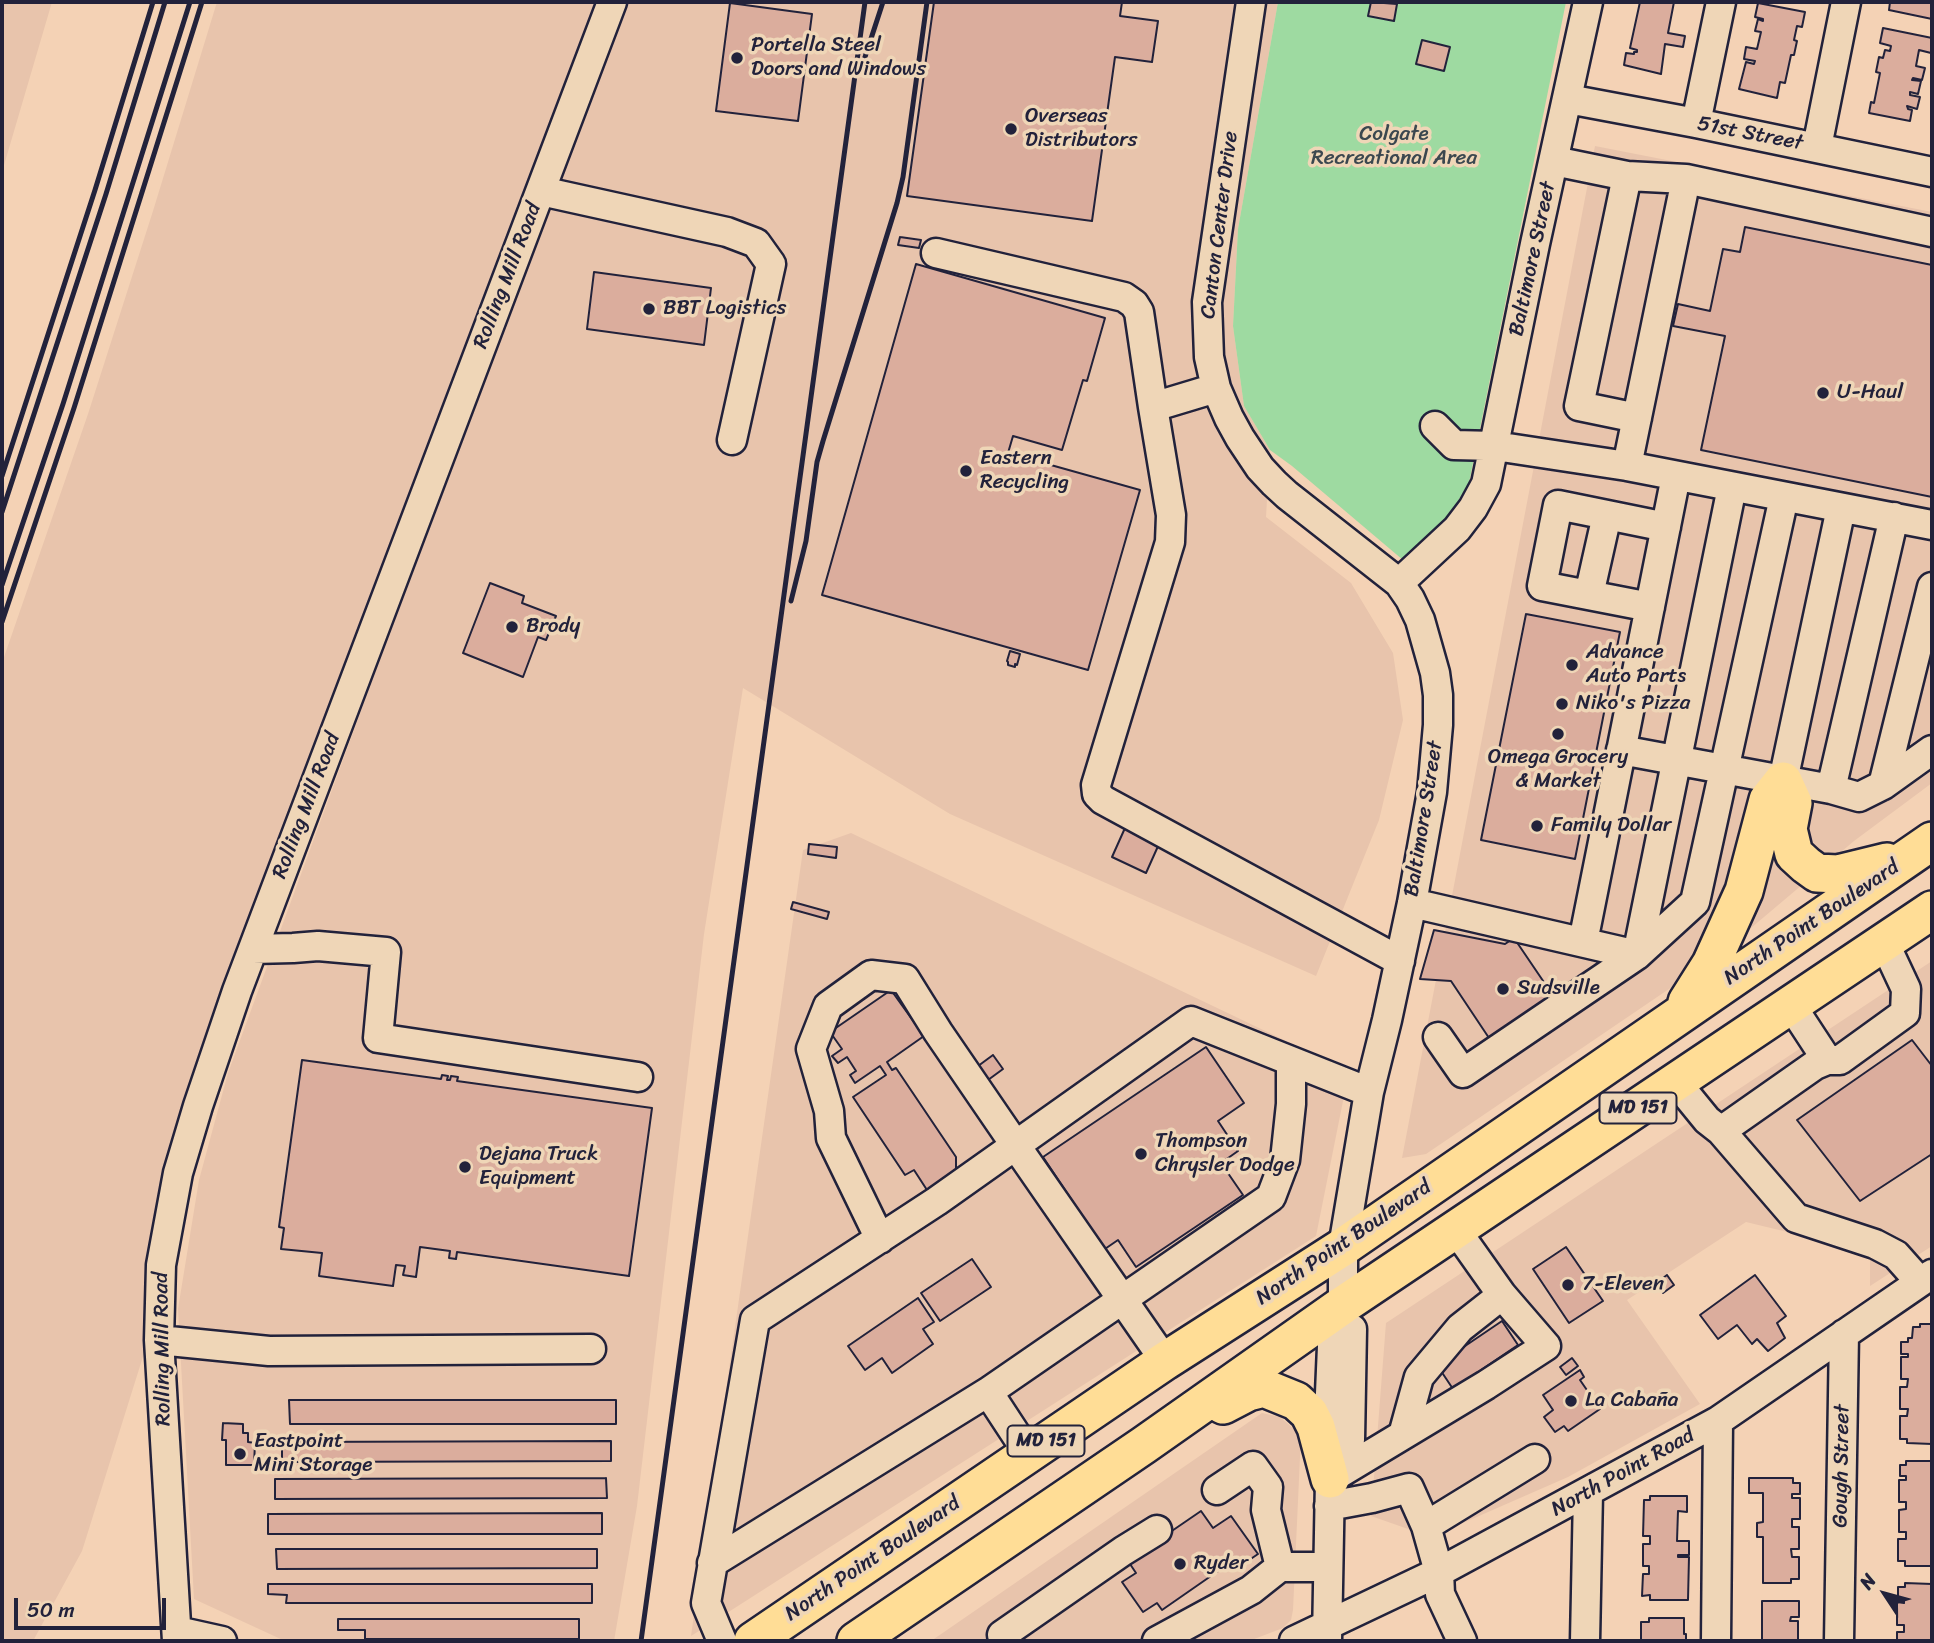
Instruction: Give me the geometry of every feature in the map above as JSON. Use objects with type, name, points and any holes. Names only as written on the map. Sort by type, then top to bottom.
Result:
[{"type":"main road","points":[[1679,1014],[1711,964],[1744,891],[1768,800],[1783,781],[1793,803],[1788,829],[1794,854],[1817,873],[1838,874],[1920,849]]},
{"type":"main road","name":"North Point Boulevard","points":[[753,1641],[1165,1361],[1343,1247],[1920,849]]},
{"type":"main road","name":"MD 151","points":[[856,1641],[1144,1445],[1343,1305],[1932,910]]},
{"type":"main road","points":[[1144,1445],[1248,1392],[1264,1388],[1296,1401],[1309,1413],[1316,1427],[1329,1492]]},
{"type":"street","name":"Rolling Mill Road","points":[[177,1636],[159,1340],[161,1265],[178,1173],[217,1047],[253,949],[612,2]]},
{"type":"street","name":"Canton Center Drive","points":[[1251,2],[1207,302],[1209,357],[1216,387],[1240,438],[1260,468],[1274,483],[1399,583]]},
{"type":"street","name":"Baltimore Street","points":[[1327,1633],[1328,1440],[1332,1346],[1343,1305],[1343,1247],[1369,1092],[1412,903],[1432,792],[1438,725],[1435,673],[1420,620],[1399,583],[1449,537],[1473,508],[1486,484],[1588,2]]},
{"type":"street","points":[[1696,123],[1721,2]]},
{"type":"street","points":[[1817,147],[1846,2]]},
{"type":"street","name":"51st Street","points":[[1568,99],[1932,172]]},
{"type":"street","points":[[1554,161],[1627,176],[1686,180],[1932,232]]},
{"type":"street","points":[[1627,176],[1579,406],[1637,418]]},
{"type":"street","points":[[1627,466],[1686,180]]},
{"type":"street","points":[[541,191],[727,232],[756,243],[771,264],[733,440]]},
{"type":"street","points":[[936,253],[1124,297],[1139,313],[1171,515],[1170,542],[1097,785],[1097,794],[1103,800],[1400,961]]},
{"type":"street","points":[[1153,407],[1216,387]]},
{"type":"street","points":[[1435,426],[1454,445],[1495,446],[1627,466],[1932,525]]},
{"type":"street","points":[[1583,942],[1676,476]]},
{"type":"street","points":[[1637,955],[1732,487]]},
{"type":"street","points":[[1438,1037],[1463,1073],[1637,955],[1695,902],[1784,497]]},
{"type":"street","points":[[1650,607],[1542,586],[1558,505],[1666,527]]},
{"type":"street","points":[[1783,781],[1841,508]]},
{"type":"street","points":[[1589,595],[1607,515]]},
{"type":"street","points":[[1831,789],[1894,517]]},
{"type":"street","points":[[1883,785],[1932,587]]},
{"type":"street","points":[[1621,750],[1831,789],[1859,797],[1883,785],[1932,750]]},
{"type":"street","points":[[1412,903],[1637,955]]},
{"type":"street","points":[[1721,1131],[1815,1065],[1833,1060],[1905,1013],[1906,989],[1884,942]]},
{"type":"street","points":[[253,949],[318,946],[386,952],[378,1038],[638,1077]]},
{"type":"street","points":[[880,1239],[831,1138],[829,1111],[811,1049],[828,1006],[871,975],[905,979],[938,1032],[1165,1361]]},
{"type":"street","points":[[1791,1004],[1833,1060]]},
{"type":"street","points":[[722,1641],[706,1602],[755,1320],[1016,1146],[1191,1021],[1369,1092]]},
{"type":"street","points":[[712,1563],[988,1392],[1271,1197],[1284,1160],[1291,1104],[1291,1061]]},
{"type":"street","points":[[1676,1082],[1796,1218],[1875,1244],[1896,1255],[1926,1278]]},
{"type":"street","points":[[1329,1492],[1403,1435],[1546,1346],[1502,1295],[1456,1230]]},
{"type":"street","name":"North Point Road","points":[[1294,1641],[1327,1633],[1718,1421],[1926,1278]]},
{"type":"street","points":[[1403,1435],[1419,1377],[1460,1328],[1502,1295]]},
{"type":"street","name":"Gough Street","points":[[1839,1641],[1844,1334]]},
{"type":"street","points":[[159,1340],[269,1351],[591,1349]]},
{"type":"street","points":[[988,1392],[1028,1453]]},
{"type":"street","points":[[1716,1641],[1718,1421]]},
{"type":"street","points":[[1426,1526],[1535,1459]]},
{"type":"street","points":[[1217,1490],[1253,1466],[1268,1487],[1266,1510],[1280,1567]]},
{"type":"street","points":[[1329,1492],[1372,1498],[1409,1489],[1426,1526],[1440,1572],[1440,1594],[1462,1641]]},
{"type":"street","points":[[1585,1641],[1588,1493]]},
{"type":"street","points":[[1005,1641],[1002,1634],[1157,1530]]},
{"type":"street","points":[[1157,1641],[1251,1590],[1280,1567],[1328,1567]]},
{"type":"street","points":[[177,1636],[222,1641]]},
{"type":"shaded area","points":[[2,2],[52,2],[2,172]]},
{"type":"shaded area","points":[[217,2],[1278,2],[1238,229],[1233,326],[1244,406],[1270,450],[1266,517],[1351,583],[1393,653],[1403,720],[1379,820],[1316,976],[950,814],[743,688],[704,934],[637,1506],[614,1641],[285,1641],[194,1599],[178,1309],[199,1180],[228,1073],[537,244],[580,59],[227,986],[151,1331],[82,1551],[33,1641],[2,1641],[2,663],[88,414]]},
{"type":"shaded area","points":[[1595,146],[1932,212],[1932,783],[1854,841],[1719,955],[1426,1154],[1402,1158]]},
{"type":"shaded area","points":[[851,833],[1349,1071],[1316,1236],[691,1636],[803,850]]},
{"type":"shaded area","points":[[1932,961],[1932,1246],[1870,1286],[1870,1252],[1746,1222],[1627,1300],[1700,1404],[1568,1477],[1431,1537],[1371,1516],[1386,1323]]},
{"type":"shaded area","points":[[1262,1413],[1280,1417],[1301,1435],[1293,1610],[1291,1620],[1283,1628],[1249,1641],[931,1641]]},
{"type":"green space","name":"Colgate Recreational Area","points":[[1278,2],[1566,2],[1469,483],[1431,539],[1403,560],[1270,450],[1244,406],[1233,326],[1238,229]]},
{"type":"building","name":"Overseas Distributors","points":[[934,2],[1122,2],[1120,16],[1158,21],[1152,62],[1115,57],[1092,221],[907,196]]},
{"type":"building","points":[[1371,2],[1397,4],[1394,21],[1368,16]]},
{"type":"building","points":[[1640,2],[1674,2],[1668,33],[1685,36],[1683,47],[1665,44],[1661,74],[1624,65],[1626,53],[1637,52],[1630,48]]},
{"type":"building","points":[[1890,2],[1931,2],[1932,19],[1889,10]]},
{"type":"building","points":[[730,3],[812,14],[798,121],[716,111]]},
{"type":"building","points":[[1758,3],[1805,12],[1802,27],[1797,26],[1794,55],[1791,55],[1785,83],[1780,82],[1777,98],[1739,89],[1746,62],[1754,64],[1755,61],[1744,59],[1746,47],[1757,49],[1761,32],[1755,31],[1758,19],[1763,21],[1755,17]]},
{"type":"building","points":[[1883,28],[1932,38],[1931,53],[1919,50],[1916,66],[1925,68],[1922,80],[1912,80],[1921,81],[1918,94],[1910,92],[1910,95],[1920,97],[1917,109],[1907,106],[1912,110],[1910,121],[1869,113],[1871,102],[1874,103],[1880,73],[1876,72],[1879,57],[1883,58],[1885,50],[1890,51],[1891,46],[1880,43]]},
{"type":"building","points":[[1422,40],[1450,47],[1444,71],[1416,64]]},
{"type":"building","name":"U-Haul","points":[[1745,227],[1932,265],[1932,497],[1701,450],[1725,336],[1673,326],[1678,304],[1710,311],[1723,249],[1740,252]]},
{"type":"building","points":[[900,237],[921,240],[919,248],[898,245]]},
{"type":"building","name":"Eastern Recycling","points":[[916,264],[1105,318],[1087,381],[1083,380],[1062,450],[1013,436],[1008,453],[1140,490],[1088,670],[822,595]]},
{"type":"building","name":"BBT Logistics","points":[[594,272],[711,288],[704,345],[587,329]]},
{"type":"building","name":"Brody","points":[[490,583],[524,596],[522,603],[556,616],[546,640],[538,637],[523,677],[463,653]]},
{"type":"building","points":[[1526,614],[1620,632],[1575,859],[1481,840]]},
{"type":"building","points":[[1010,651],[1020,654],[1015,667],[1008,665]]},
{"type":"building","points":[[1125,828],[1159,844],[1146,873],[1112,857]]},
{"type":"building","points":[[809,844],[837,847],[836,858],[808,854]]},
{"type":"building","points":[[793,902],[829,912],[827,919],[791,909]]},
{"type":"building","name":"Sudsville","points":[[1434,930],[1505,944],[1514,938],[1554,997],[1491,1041],[1451,981],[1420,979]]},
{"type":"building","points":[[891,990],[924,1036],[887,1062],[892,1070],[896,1068],[956,1157],[956,1171],[927,1190],[914,1170],[905,1175],[853,1097],[886,1075],[880,1066],[855,1083],[850,1075],[856,1071],[847,1057],[838,1063],[832,1056],[842,1049],[830,1032]]},
{"type":"building","points":[[1912,1040],[1932,1066],[1932,1154],[1860,1201],[1797,1120]]},
{"type":"building","name":"Thompson Chrysler Dodge","points":[[1206,1047],[1244,1103],[1218,1121],[1238,1151],[1221,1163],[1243,1195],[1136,1267],[1118,1240],[1099,1253],[1095,1248],[1101,1244],[1043,1157]]},
{"type":"building","points":[[993,1055],[1003,1069],[988,1080],[984,1074],[974,1069]]},
{"type":"building","name":"Dejana Truck Equipment","points":[[302,1060],[441,1079],[442,1075],[448,1076],[447,1080],[450,1080],[451,1076],[458,1077],[457,1081],[652,1108],[629,1276],[457,1252],[456,1259],[449,1258],[450,1251],[420,1247],[416,1277],[403,1275],[405,1266],[396,1265],[393,1286],[319,1276],[322,1253],[281,1249],[284,1228],[279,1227]]},
{"type":"building","name":"7-Eleven","points":[[1566,1247],[1603,1301],[1569,1323],[1533,1269]]},
{"type":"building","points":[[972,1259],[991,1287],[940,1321],[921,1293]]},
{"type":"building","points":[[1667,1275],[1674,1285],[1663,1293],[1656,1283]]},
{"type":"building","points":[[1755,1275],[1786,1316],[1777,1323],[1785,1338],[1768,1351],[1757,1339],[1752,1344],[1737,1325],[1718,1339],[1700,1315]]},
{"type":"building","points":[[918,1298],[934,1322],[923,1329],[933,1344],[892,1373],[882,1358],[865,1370],[848,1346]]},
{"type":"building","points":[[1502,1321],[1518,1345],[1453,1389],[1437,1365]]},
{"type":"building","points":[[1920,1324],[1932,1324],[1932,1444],[1907,1443],[1907,1439],[1900,1439],[1900,1416],[1907,1416],[1908,1409],[1900,1409],[1900,1387],[1907,1387],[1908,1379],[1901,1379],[1901,1357],[1908,1357],[1908,1354],[1901,1354],[1901,1342],[1908,1342],[1908,1338],[1912,1338],[1913,1327],[1920,1327]]},
{"type":"building","points":[[1572,1358],[1578,1366],[1566,1375],[1560,1367]]},
{"type":"building","name":"La Cabaña","points":[[1580,1370],[1584,1377],[1580,1380],[1600,1409],[1568,1431],[1564,1426],[1555,1432],[1544,1417],[1553,1410],[1543,1395]]},
{"type":"building","points":[[289,1400],[616,1400],[616,1424],[290,1424]]},
{"type":"building","name":"Eastpoint Mini Storage","points":[[223,1423],[243,1424],[243,1433],[248,1433],[248,1442],[255,1443],[254,1465],[226,1465],[226,1440],[222,1440]]},
{"type":"building","points":[[611,1441],[611,1461],[282,1462],[282,1442]]},
{"type":"building","points":[[1906,1461],[1932,1461],[1932,1566],[1905,1566],[1905,1561],[1898,1561],[1898,1539],[1906,1539],[1906,1532],[1899,1532],[1899,1510],[1906,1509],[1906,1502],[1899,1502],[1899,1480],[1906,1480],[1906,1476],[1900,1476],[1900,1465],[1906,1465]]},
{"type":"building","points":[[606,1478],[607,1498],[275,1499],[275,1479]]},
{"type":"building","points":[[1749,1478],[1793,1478],[1793,1483],[1800,1483],[1800,1494],[1792,1494],[1792,1498],[1800,1498],[1800,1519],[1792,1519],[1792,1527],[1799,1527],[1799,1549],[1791,1549],[1792,1557],[1799,1557],[1799,1579],[1791,1579],[1791,1583],[1763,1583],[1763,1537],[1757,1537],[1757,1523],[1763,1522],[1763,1493],[1749,1493]]},
{"type":"building","points":[[1650,1496],[1687,1496],[1687,1512],[1678,1511],[1677,1541],[1689,1541],[1689,1555],[1678,1555],[1689,1557],[1688,1600],[1650,1600],[1650,1595],[1642,1596],[1643,1574],[1649,1574],[1649,1566],[1643,1566],[1643,1544],[1650,1544],[1650,1536],[1643,1536],[1644,1500],[1650,1500]]},
{"type":"building","name":"Ryder","points":[[1201,1511],[1213,1528],[1231,1516],[1258,1554],[1239,1567],[1234,1560],[1162,1610],[1157,1603],[1143,1612],[1122,1582],[1136,1573],[1128,1561]]},
{"type":"building","points":[[602,1513],[602,1534],[268,1534],[268,1514]]},
{"type":"building","points":[[276,1549],[597,1549],[597,1568],[277,1569]]},
{"type":"building","points":[[1905,1583],[1932,1584],[1932,1641],[1897,1641],[1897,1632],[1904,1632],[1904,1625],[1897,1625],[1897,1602],[1904,1603],[1904,1599],[1898,1599],[1898,1587],[1905,1587]]},
{"type":"building","points":[[268,1584],[592,1584],[592,1603],[286,1603],[287,1595],[268,1594]]},
{"type":"building","points":[[1762,1601],[1799,1601],[1799,1617],[1791,1617],[1790,1621],[1798,1621],[1798,1641],[1762,1641]]},
{"type":"building","points":[[1649,1618],[1684,1618],[1686,1641],[1641,1641],[1641,1622],[1649,1622]]},
{"type":"building","points":[[338,1619],[579,1619],[579,1639],[365,1639],[365,1630],[338,1630]]},
{"type":"railway","points":[[2,476],[153,2]]},
{"type":"railway","points":[[2,512],[106,194],[165,2]]},
{"type":"railway","points":[[2,585],[63,404],[190,2]]},
{"type":"railway","points":[[2,622],[74,408],[202,2]]},
{"type":"railway","points":[[641,1641],[865,2]]},
{"type":"railway","points":[[865,57],[883,2]]},
{"type":"railway","points":[[791,601],[806,541],[817,462],[903,177],[927,2]]},
{"type":"place","name":"Portella Steel Doors and Windows","points":[[737,58]]},
{"type":"place","name":"Overseas Distributors","points":[[1011,129]]},
{"type":"place","name":"BBT Logistics","points":[[649,309]]},
{"type":"place","name":"U-Haul","points":[[1823,393]]},
{"type":"place","name":"Eastern Recycling","points":[[966,471]]},
{"type":"place","name":"Brody","points":[[512,627]]},
{"type":"place","name":"Advance Auto Parts","points":[[1572,665]]},
{"type":"place","name":"Niko's Pizza","points":[[1562,704]]},
{"type":"place","name":"Omega Grocery & Market","points":[[1558,734]]},
{"type":"place","name":"Family Dollar","points":[[1537,826]]},
{"type":"place","name":"Sudsville","points":[[1503,989]]},
{"type":"place","name":"Thompson Chrysler Dodge","points":[[1141,1154]]},
{"type":"place","name":"Dejana Truck Equipment","points":[[465,1167]]},
{"type":"place","name":"7-Eleven","points":[[1568,1285]]},
{"type":"place","name":"La Cabaña","points":[[1571,1401]]},
{"type":"place","name":"Eastpoint Mini Storage","points":[[240,1454]]},
{"type":"place","name":"Ryder","points":[[1180,1564]]}]
